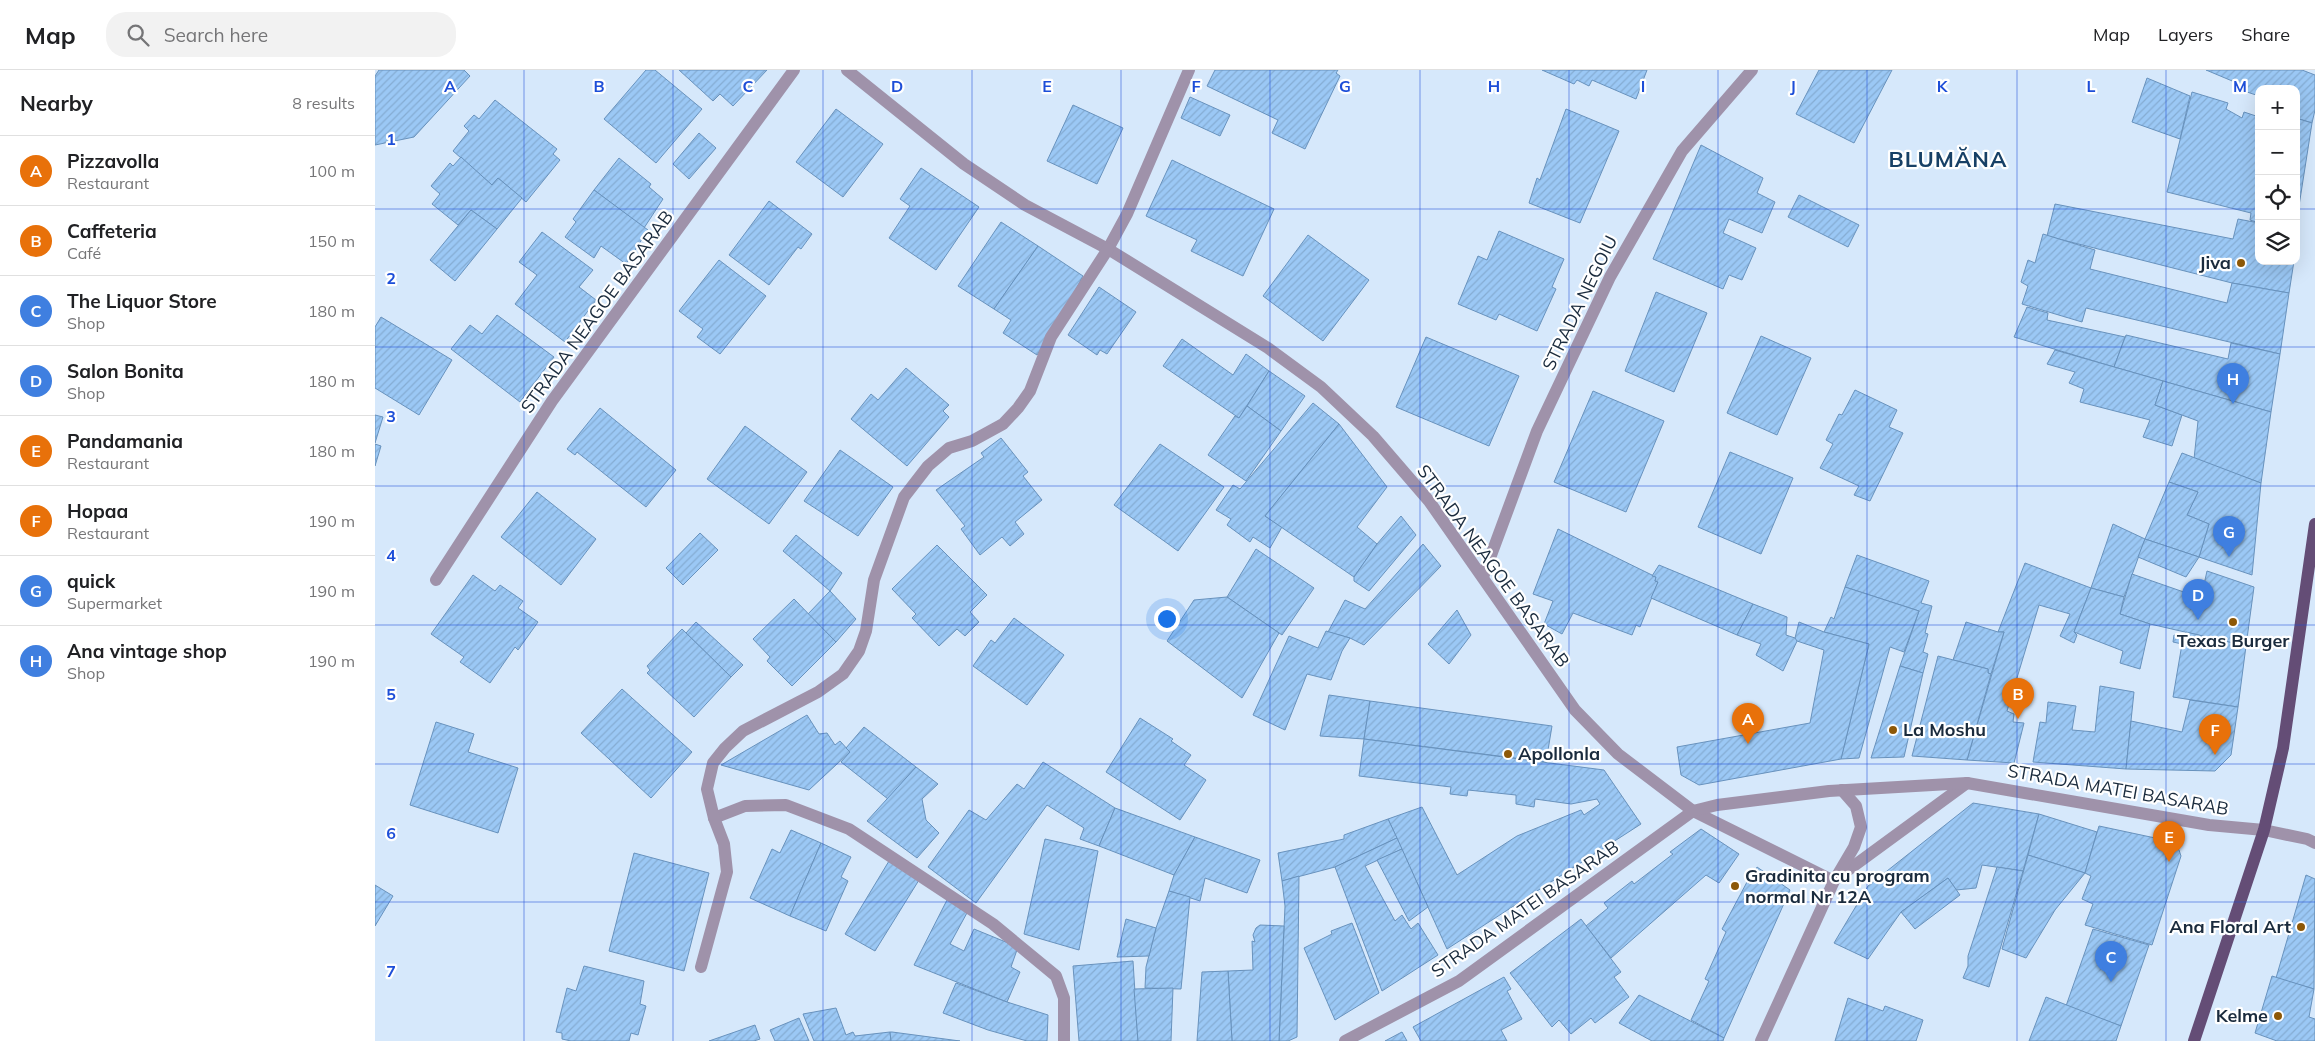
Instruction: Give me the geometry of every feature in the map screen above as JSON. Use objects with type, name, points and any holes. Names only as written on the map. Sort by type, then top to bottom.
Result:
[{"type":"main road","points":[[2194,1041],[2264,830],[2283,748],[2315,524]]},
{"type":"street","name":"STRADA NEAGOE BASARAB","points":[[436,580],[552,401],[794,70]]},
{"type":"street","name":"STRADA NEAGOE BASARAB","points":[[847,70],[964,164],[1025,205],[1108,249],[1268,348],[1321,387],[1373,436],[1429,501],[1575,710],[1618,754],[1693,811]]},
{"type":"street","points":[[701,966],[727,872],[724,844],[714,818],[707,789],[713,763],[725,748],[743,731],[818,692],[843,674],[859,650],[866,631],[874,580],[904,497],[928,466],[949,448],[972,441],[1003,424],[1030,391],[1051,337],[1108,249],[1127,214],[1189,70]]},
{"type":"street","name":"STRADA NEGOIU","points":[[1483,577],[1537,431],[1610,277],[1682,151],[1752,70]]},
{"type":"street","points":[[1834,881],[1967,782]]},
{"type":"street","name":"STRADA MATEI BASARAB","points":[[1345,1041],[1459,982],[1693,811],[1717,805],[1842,790],[1967,782],[2209,825],[2264,830],[2307,839],[2315,843]]},
{"type":"street","points":[[1761,1041],[1834,881],[1854,847],[1861,827],[1856,806],[1842,790]]},
{"type":"street","points":[[714,818],[745,806],[786,806],[849,829],[993,924],[1056,976],[1063,998],[1064,1041]]},
{"type":"street","points":[[1693,811],[1834,881]]},
{"type":"building","points":[[379,70],[464,70],[470,76],[414,137],[375,145],[375,76]]},
{"type":"building","points":[[646,70],[655,70],[702,109],[656,163],[604,119]]},
{"type":"building","points":[[679,70],[767,70],[733,106],[720,94],[713,101]]},
{"type":"building","points":[[1215,70],[1338,70],[1336,73],[1340,76],[1305,149],[1272,133],[1278,120],[1207,86]]},
{"type":"building","points":[[1542,70],[1647,70],[1636,99],[1592,80],[1589,86],[1577,80],[1574,84]]},
{"type":"building","points":[[1819,70],[1892,70],[1854,143],[1796,114]]},
{"type":"building","points":[[2206,70],[2302,70],[2315,75],[2315,110],[2312,123],[2300,119],[2300,85],[2255,85],[2255,95],[2235,88],[2237,83]]},
{"type":"building","points":[[2147,78],[2190,96],[2180,139],[2132,122]]},
{"type":"building","points":[[2192,92],[2228,103],[2226,109],[2242,118],[2244,112],[2255,116],[2255,222],[2250,220],[2251,213],[2167,192]]},
{"type":"building","points":[[1190,97],[1230,115],[1220,136],[1181,118]]},
{"type":"building","points":[[495,100],[557,149],[553,154],[560,160],[526,202],[498,178],[492,185],[453,151],[469,131],[464,126],[474,115],[479,119]]},
{"type":"building","points":[[1073,105],[1123,128],[1097,184],[1047,161]]},
{"type":"building","points":[[836,109],[883,144],[843,197],[796,162]]},
{"type":"building","points":[[1566,109],[1619,131],[1580,223],[1529,203],[1537,178],[1540,180]]},
{"type":"building","points":[[2300,119],[2312,123],[2300,200]]},
{"type":"building","points":[[699,133],[716,148],[689,179],[673,164]]},
{"type":"building","points":[[1701,145],[1763,178],[1757,193],[1775,202],[1762,233],[1729,219],[1723,233],[1756,248],[1742,280],[1729,275],[1723,289],[1653,259]]},
{"type":"building","points":[[461,157],[492,185],[498,178],[522,198],[497,229],[471,210],[458,225],[432,204],[440,194],[431,186],[450,163],[453,166]]},
{"type":"building","points":[[619,158],[651,184],[649,187],[663,199],[644,228],[594,190]]},
{"type":"building","points":[[1172,160],[1274,209],[1243,276],[1191,251],[1197,240],[1146,216]]},
{"type":"building","points":[[921,168],[979,207],[936,270],[889,238],[910,206],[900,199]]},
{"type":"building","points":[[594,190],[648,230],[626,264],[601,246],[594,258],[565,237],[576,222],[573,219]]},
{"type":"building","points":[[1799,195],[1859,225],[1848,247],[1788,217]]},
{"type":"building","points":[[769,201],[812,234],[801,249],[798,247],[769,285],[729,255]]},
{"type":"building","points":[[2055,204],[2233,239],[2238,219],[2255,222],[2255,265],[2293,265],[2289,293],[2232,283],[2047,236]]},
{"type":"building","points":[[471,210],[497,229],[455,281],[430,260]]},
{"type":"building","points":[[1001,222],[1038,246],[994,309],[958,286]]},
{"type":"building","points":[[1499,231],[1564,259],[1552,287],[1556,289],[1537,331],[1499,314],[1496,320],[1458,304],[1478,256],[1487,260]]},
{"type":"building","points":[[542,232],[593,270],[579,287],[596,300],[565,342],[515,304],[537,275],[519,262]]},
{"type":"building","points":[[2043,234],[2095,250],[2090,269],[2227,303],[2232,283],[2289,293],[2280,354],[2086,308],[2082,322],[2022,304],[2028,286],[2021,282],[2028,260],[2035,263]]},
{"type":"building","points":[[1308,235],[1369,280],[1323,341],[1263,296]]},
{"type":"building","points":[[1038,246],[1083,276],[1056,327],[1037,355],[1003,333],[1011,320],[994,309]]},
{"type":"building","points":[[719,260],[766,296],[720,354],[697,337],[703,329],[679,311]]},
{"type":"building","points":[[1099,287],[1136,312],[1107,354],[1100,350],[1097,355],[1068,335]]},
{"type":"building","points":[[1656,292],[1707,313],[1674,392],[1625,371]]},
{"type":"building","points":[[2027,307],[2048,313],[2047,320],[2125,337],[2114,367],[2014,337]]},
{"type":"building","points":[[497,315],[554,357],[520,402],[451,349],[470,325],[482,334]]},
{"type":"building","points":[[381,317],[452,360],[419,415],[375,388],[375,327]]},
{"type":"building","points":[[2126,335],[2228,359],[2231,343],[2280,354],[2271,412],[2114,367]]},
{"type":"building","points":[[1761,336],[1811,358],[1777,435],[1727,413]]},
{"type":"building","points":[[1426,337],[1519,376],[1489,446],[1396,407]]},
{"type":"building","points":[[1182,339],[1233,375],[1246,354],[1269,371],[1239,418],[1163,366]]},
{"type":"building","points":[[2055,350],[2163,381],[2155,405],[2182,415],[2172,446],[2143,437],[2150,420],[2080,402],[2084,389],[2069,383],[2075,372],[2047,364]]},
{"type":"building","points":[[906,368],[949,405],[943,411],[949,417],[907,466],[851,419],[871,394],[878,400]]},
{"type":"building","points":[[1269,371],[1305,396],[1281,431],[1247,406]]},
{"type":"building","points":[[2163,381],[2271,412],[2261,483],[2194,459],[2198,421],[2155,405]]},
{"type":"building","points":[[1855,390],[1897,410],[1889,427],[1903,433],[1870,501],[1854,495],[1859,486],[1820,468],[1833,444],[1826,440],[1839,414],[1842,415]]},
{"type":"building","points":[[1593,391],[1664,421],[1626,512],[1554,482]]},
{"type":"building","points":[[1313,403],[1339,424],[1265,516],[1282,527],[1270,548],[1253,537],[1250,542],[1227,525],[1231,519],[1216,510],[1233,485],[1240,489]]},
{"type":"building","points":[[1247,406],[1281,431],[1246,481],[1208,455],[1235,416],[1239,418]]},
{"type":"building","points":[[600,408],[676,470],[646,507],[577,452],[575,455],[567,449]]},
{"type":"building","points":[[375,415],[383,417],[375,443]]},
{"type":"building","points":[[1339,424],[1387,487],[1357,527],[1377,544],[1354,577],[1265,516]]},
{"type":"building","points":[[745,426],[807,472],[769,524],[707,479]]},
{"type":"building","points":[[1001,438],[1028,472],[1023,476],[1042,500],[1015,522],[1024,534],[1010,546],[1002,537],[980,555],[961,529],[965,526],[936,490],[984,457],[981,453]]},
{"type":"building","points":[[375,444],[381,446],[375,466]]},
{"type":"building","points":[[1160,444],[1224,487],[1178,551],[1114,505]]},
{"type":"building","points":[[840,450],[893,487],[858,536],[804,501]]},
{"type":"building","points":[[1730,452],[1793,478],[1761,554],[1698,527]]},
{"type":"building","points":[[2182,453],[2261,483],[2252,575],[2199,557],[2209,524],[2187,515],[2198,492],[2169,482]]},
{"type":"building","points":[[2169,482],[2198,492],[2187,515],[2209,524],[2199,557],[2145,539]]},
{"type":"building","points":[[537,492],[596,539],[561,585],[501,537]]},
{"type":"building","points":[[1401,516],[1416,535],[1369,591],[1354,581],[1354,577],[1377,544]]},
{"type":"building","points":[[2113,524],[2145,539],[2124,597],[2091,588]]},
{"type":"building","points":[[1558,529],[1656,577],[1655,581],[1658,582],[1640,627],[1636,625],[1632,635],[1573,613],[1562,634],[1544,624],[1553,601],[1533,594]]},
{"type":"building","points":[[700,533],[718,550],[683,585],[666,568]]},
{"type":"building","points":[[796,535],[842,573],[830,591],[783,551]]},
{"type":"building","points":[[2145,539],[2199,557],[2186,577],[2138,557]]},
{"type":"building","points":[[1423,544],[1441,566],[1364,645],[1350,638],[1328,632],[1345,600],[1365,609]]},
{"type":"building","points":[[937,545],[987,595],[970,612],[979,622],[965,636],[957,629],[939,646],[912,618],[916,614],[892,589]]},
{"type":"building","points":[[1256,549],[1314,588],[1282,635],[1227,597]]},
{"type":"building","points":[[1857,555],[1929,581],[1921,603],[1932,606],[1925,633],[1928,634],[1923,652],[1928,654],[1923,673],[1900,666],[1919,611],[1845,587]]},
{"type":"building","points":[[2025,563],[2091,588],[2074,632],[2077,635],[2074,643],[2060,636],[2070,614],[2039,605],[2007,711],[2014,714],[2013,722],[2024,723],[2014,763],[1967,760],[2004,632],[1998,632]]},
{"type":"building","points":[[1659,565],[1753,604],[1737,635],[1651,598],[1658,582],[1655,581],[1656,577],[1652,576]]},
{"type":"building","points":[[2207,571],[2254,587],[2246,646],[2150,624],[2120,614],[2132,574],[2201,598]]},
{"type":"building","points":[[473,575],[495,591],[500,585],[523,601],[518,608],[538,622],[518,650],[515,647],[490,683],[460,662],[464,657],[431,634]]},
{"type":"building","points":[[1845,587],[1919,611],[1904,652],[1890,647],[1859,758],[1841,759],[1869,644],[1824,632],[1831,617],[1834,619]]},
{"type":"building","points":[[2091,588],[2124,597],[2120,614],[2150,624],[2140,669],[2120,663],[2123,651],[2074,632]]},
{"type":"building","points":[[830,591],[856,619],[836,642],[808,614]]},
{"type":"building","points":[[1227,597],[1279,633],[1242,698],[1167,641],[1194,600]]},
{"type":"building","points":[[794,599],[836,642],[792,686],[767,661],[770,657],[753,639]]},
{"type":"building","points":[[1753,604],[1787,617],[1786,635],[1798,639],[1783,671],[1756,655],[1761,644],[1737,635]]},
{"type":"building","points":[[1457,610],[1471,635],[1449,664],[1428,644]]},
{"type":"building","points":[[1014,618],[1064,655],[1027,705],[973,666],[991,640],[995,643]]},
{"type":"building","points":[[696,622],[743,665],[731,677],[686,633]]},
{"type":"building","points":[[1799,622],[1824,632],[1869,644],[1841,759],[1699,785],[1681,775],[1677,747],[1810,723],[1824,650],[1797,641],[1795,638]]},
{"type":"building","points":[[1966,622],[1998,632],[2004,632],[1991,674],[1988,673],[1988,669],[1953,660]]},
{"type":"building","points":[[682,629],[731,677],[694,717],[647,673],[650,670],[647,666]]},
{"type":"building","points":[[1326,631],[1350,638],[1342,651],[1331,680],[1307,674],[1285,730],[1253,715],[1289,636],[1318,648]]},
{"type":"building","points":[[2186,632],[2246,646],[2238,707],[2173,697],[2182,644],[2173,642],[2174,635],[2183,638]]},
{"type":"building","points":[[1938,656],[1988,669],[1988,673],[1991,674],[1967,760],[1912,756]]},
{"type":"building","points":[[1900,666],[1923,673],[1904,757],[1871,758]]},
{"type":"building","points":[[2100,686],[2134,692],[2126,769],[2033,762],[2040,722],[2046,723],[2048,702],[2076,706],[2072,730],[2095,732]]},
{"type":"building","points":[[622,689],[692,752],[651,798],[581,733]]},
{"type":"building","points":[[1329,695],[1370,701],[1364,739],[1320,736]]},
{"type":"building","points":[[2190,700],[2238,707],[2231,755],[2215,771],[2126,769],[2131,721],[2182,732]]},
{"type":"building","points":[[1370,701],[1552,726],[1546,762],[1364,739]]},
{"type":"building","points":[[807,715],[819,734],[827,733],[835,745],[840,741],[850,752],[809,790],[721,765]]},
{"type":"building","points":[[1140,718],[1173,739],[1171,741],[1191,755],[1184,765],[1206,780],[1180,820],[1106,772]]},
{"type":"building","points":[[436,722],[474,734],[468,752],[518,768],[498,833],[410,805]]},
{"type":"building","points":[[864,727],[916,767],[888,799],[841,762],[850,752],[846,748]]},
{"type":"building","points":[[1364,739],[1604,770],[1641,824],[1447,949],[1388,819],[1422,807],[1457,875],[1517,836],[1581,810],[1584,815],[1600,804],[1597,799],[1571,804],[1535,799],[1534,807],[1516,804],[1516,795],[1468,790],[1467,796],[1450,794],[1451,787],[1359,776]]},
{"type":"building","points":[[1043,762],[1115,808],[1099,846],[1080,839],[1084,828],[1047,805],[976,903],[928,867],[969,810],[986,820],[1017,784],[1024,789]]},
{"type":"building","points":[[916,767],[938,784],[922,799],[926,820],[939,833],[917,858],[867,821]]},
{"type":"building","points":[[1973,803],[2039,814],[2023,871],[1982,865],[1976,888],[1956,890],[1948,878],[1901,912],[1868,959],[1834,943],[1868,886]]},
{"type":"building","points":[[1115,808],[1195,837],[1174,875],[1099,846]]},
{"type":"building","points":[[2039,814],[2097,832],[2085,873],[2028,855]]},
{"type":"building","points":[[1388,819],[1397,838],[1335,867],[1282,881],[1278,853],[1344,839],[1344,835]]},
{"type":"building","points":[[2099,826],[2174,842],[2179,850],[2181,856],[2152,945],[2085,925],[2093,904],[2082,899],[2091,876],[2085,873]]},
{"type":"building","points":[[1701,829],[1739,854],[1719,883],[1706,875],[1611,958],[1586,926],[1608,908],[1604,903],[1632,881],[1634,884],[1673,854],[1670,852]]},
{"type":"building","points":[[791,830],[821,843],[790,916],[750,898],[772,849],[780,853]]},
{"type":"building","points":[[1195,837],[1260,860],[1247,893],[1205,878],[1200,901],[1169,891],[1174,875]]},
{"type":"building","points":[[1397,838],[1402,849],[1365,866],[1395,921],[1402,915],[1411,929],[1418,923],[1438,955],[1382,991],[1335,867]]},
{"type":"building","points":[[1045,839],[1098,851],[1079,950],[1024,934]]},
{"type":"building","points":[[821,843],[851,857],[841,877],[848,881],[826,931],[790,916]]},
{"type":"building","points":[[1402,849],[1428,907],[1409,921],[1377,860]]},
{"type":"building","points":[[634,853],[709,873],[684,971],[609,951]]},
{"type":"building","points":[[2028,855],[2085,873],[2055,910],[2026,958],[2002,949]]},
{"type":"building","points":[[889,861],[919,880],[875,951],[845,934]]},
{"type":"building","points":[[1757,867],[1790,890],[1724,1038],[1691,1020],[1709,981],[1705,979],[1726,932],[1722,929]]},
{"type":"building","points":[[1997,867],[2023,871],[1989,987],[1963,978],[1968,966],[1968,956]]},
{"type":"building","points":[[2306,875],[2315,879],[2314,989],[2276,978]]},
{"type":"building","points":[[1299,876],[1297,1037],[1288,1041],[1279,1041],[1285,906],[1282,881]]},
{"type":"building","points":[[1948,878],[1960,895],[1915,929],[1901,912]]},
{"type":"building","points":[[375,885],[393,896],[375,926]]},
{"type":"building","points":[[1169,891],[1190,897],[1181,989],[1145,988],[1146,967],[1156,928]]},
{"type":"building","points":[[947,900],[968,911],[950,944],[964,951],[974,929],[1018,947],[1011,967],[1020,972],[1007,1002],[914,965]]},
{"type":"building","points":[[1126,919],[1156,928],[1149,956],[1117,957]]},
{"type":"building","points":[[1581,919],[1621,972],[1614,977],[1629,997],[1595,1023],[1591,1018],[1571,1034],[1559,1020],[1552,1027],[1510,973]]},
{"type":"building","points":[[1352,923],[1379,993],[1335,1020],[1304,948],[1332,934],[1331,931]]},
{"type":"building","points":[[1260,925],[1284,926],[1279,1041],[1232,1041],[1228,971],[1253,970],[1252,941],[1255,942],[1253,935],[1256,928]]},
{"type":"building","points":[[2093,929],[2149,945],[2121,1026],[2066,1006]]},
{"type":"building","points":[[1133,961],[1138,1041],[1079,1041],[1073,966]]},
{"type":"building","points":[[584,966],[644,981],[640,1004],[646,1006],[638,1035],[631,1033],[629,1041],[571,1041],[562,1039],[562,1033],[556,1032],[567,988],[576,991]]},
{"type":"building","points":[[1228,971],[1232,1041],[1197,1041],[1202,972]]},
{"type":"building","points":[[2272,976],[2314,989],[2309,1017],[2315,1019],[2315,1041],[2277,1041],[2255,1033]]},
{"type":"building","points":[[1504,977],[1511,989],[1507,991],[1522,1019],[1501,1030],[1507,1041],[1421,1041],[1413,1027]]},
{"type":"building","points":[[956,983],[1048,1015],[1047,1041],[1027,1041],[988,1030],[943,1013]]},
{"type":"building","points":[[1173,988],[1171,1041],[1138,1041],[1134,989]]},
{"type":"building","points":[[1639,995],[1724,1038],[1723,1041],[1652,1041],[1619,1023]]},
{"type":"building","points":[[2046,997],[2121,1026],[2116,1041],[2029,1041]]},
{"type":"building","points":[[1848,998],[1883,1011],[1885,1006],[1923,1020],[1916,1041],[1835,1041]]},
{"type":"building","points":[[836,1008],[846,1035],[853,1032],[855,1036],[890,1032],[891,1041],[814,1041],[803,1014]]},
{"type":"building","points":[[799,1018],[809,1041],[775,1041],[770,1030]]},
{"type":"building","points":[[755,1025],[760,1039],[754,1041],[709,1041]]},
{"type":"building","points":[[890,1032],[892,1032],[960,1041],[891,1041]]},
{"type":"building","points":[[1402,1032],[1407,1041],[1385,1041],[1400,1033]]},
{"type":"place","name":"Jiva","points":[[2241,263]]},
{"type":"place","name":"Ana vintage shop","points":[[2233,404]]},
{"type":"place","name":"quick","points":[[2229,557]]},
{"type":"place","name":"Salon Bonita","points":[[2198,620]]},
{"type":"place","name":"Texas Burger","points":[[2233,622]]},
{"type":"place","name":"Caffeteria","points":[[2018,719]]},
{"type":"place","name":"La Moshu","points":[[1893,730]]},
{"type":"place","name":"Pizzavolla","points":[[1748,744]]},
{"type":"place","name":"Apollonla","points":[[1508,754]]},
{"type":"place","name":"Hopaa","points":[[2215,755]]},
{"type":"place","name":"Pandamania","points":[[2169,862]]},
{"type":"place","name":"Gradinita cu program normal Nr 12A","points":[[1735,886]]},
{"type":"place","name":"Ana Floral Art","points":[[2301,927]]},
{"type":"place","name":"The Liquor Store","points":[[2111,982]]},
{"type":"place","name":"Kelme","points":[[2278,1016]]},
{"type":"district","name":"BLUMĂNA","points":[[1948,159]]}]
